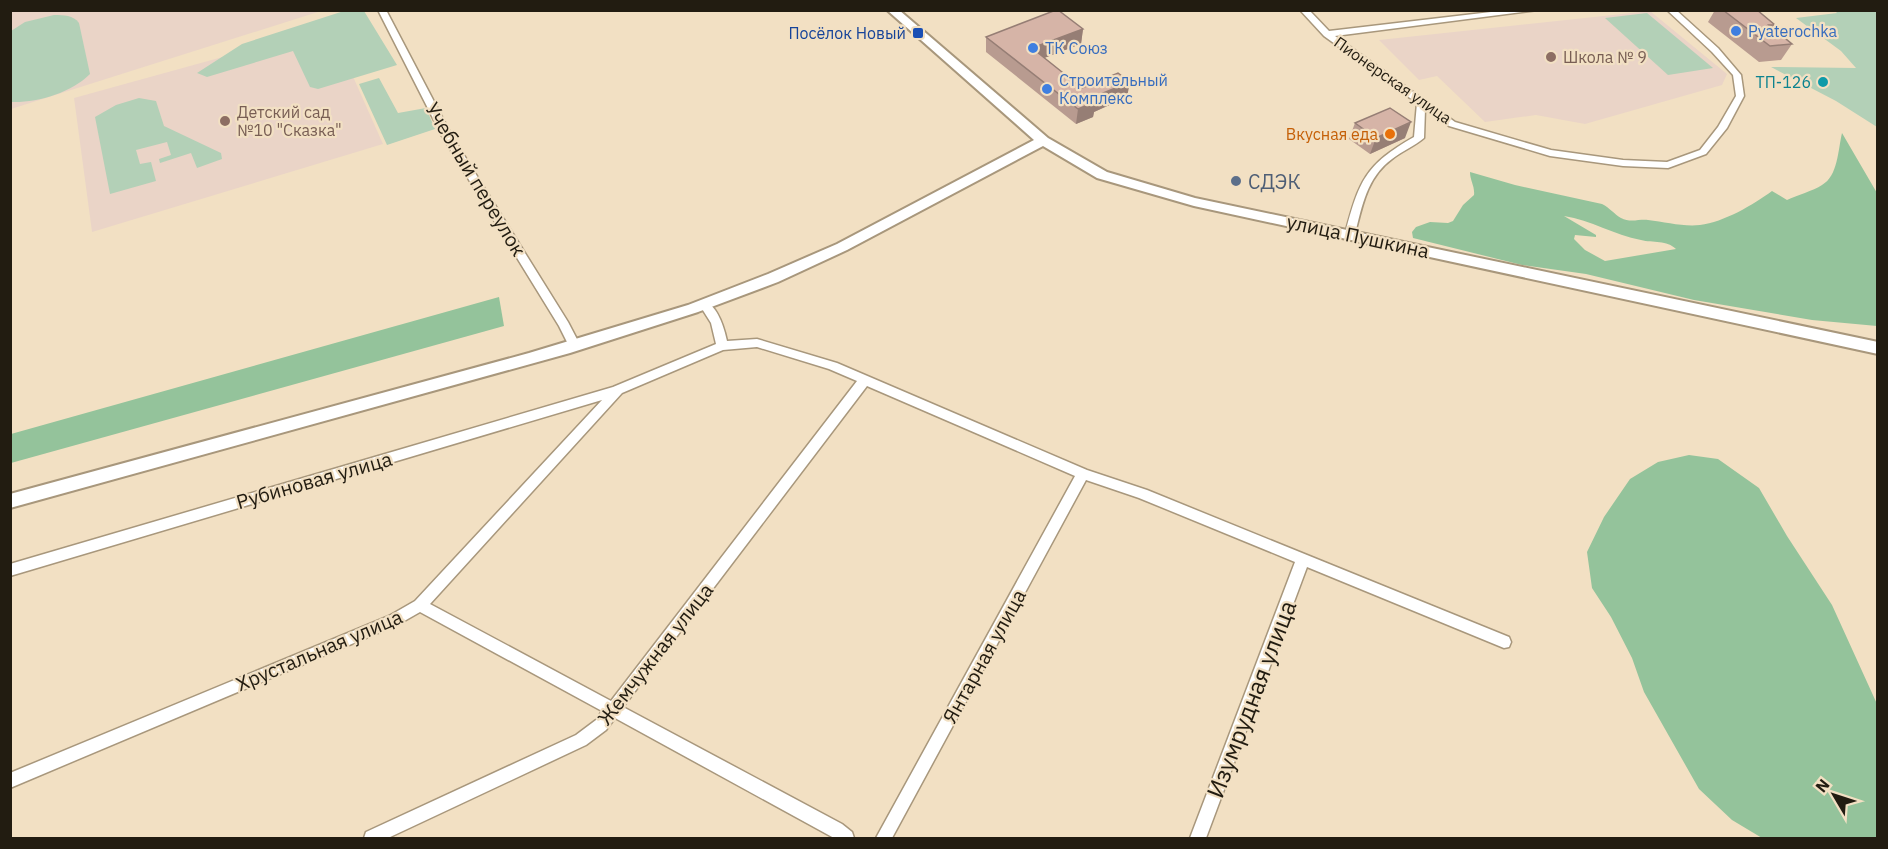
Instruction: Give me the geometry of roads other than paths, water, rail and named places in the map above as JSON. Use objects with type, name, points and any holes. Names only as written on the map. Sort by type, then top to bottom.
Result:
[{"type":"main road","name":"улица Пушкина","points":[[892,10],[1043,141],[1102,176],[1194,202],[1878,348]]},
{"type":"main road","points":[[10,501],[201,451],[574,345],[704,304],[773,278],[835,250],[1043,141]]},
{"type":"street","name":"Учебный переулок","points":[[382,10],[447,136],[564,325],[574,345]]},
{"type":"street","name":"Пионерская улица","points":[[1304,10],[1327,34],[1452,124],[1550,153],[1623,163],[1668,165],[1703,152],[1722,128],[1740,96],[1737,75],[1715,50],[1671,10]]},
{"type":"street","points":[[1327,34],[1534,10]]},
{"type":"street","points":[[1350,234],[1360,197],[1372,168],[1393,152],[1419,138],[1421,103]]},
{"type":"street","points":[[704,304],[714,315],[721,332],[722,346]]},
{"type":"street","name":"Хрустальная улица","points":[[10,781],[394,620],[420,605],[618,390],[722,346],[757,343],[833,366],[1083,474],[1143,494],[1504,642]]},
{"type":"street","name":"Жемчужная улица","points":[[372,838],[581,740],[601,725],[614,711],[865,380]]},
{"type":"street","name":"Рубиновая улица","points":[[10,570],[618,390]]},
{"type":"street","name":"Янтарная улица","points":[[884,838],[1083,474]]},
{"type":"street","name":"Изумрудная улица","points":[[1198,838],[1303,559]]},
{"type":"street","points":[[420,605],[836,830],[846,838]]},
{"type":"place","name":"Pyaterochka","points":[[1736,31]]},
{"type":"place","name":"Посёлок Новый","points":[[918,33]]},
{"type":"place","name":"ТК Союз","points":[[1033,48]]},
{"type":"place","name":"Школа № 9","points":[[1551,57]]},
{"type":"place","name":"ТП-126","points":[[1823,82]]},
{"type":"place","name":"Строительный Комплекс","points":[[1047,89]]},
{"type":"place","name":"Детский сад №10 \"Сказка\"","points":[[225,121]]},
{"type":"place","name":"Вкусная еда","points":[[1390,134]]},
{"type":"place","name":"СДЭК","points":[[1236,181]]}]
